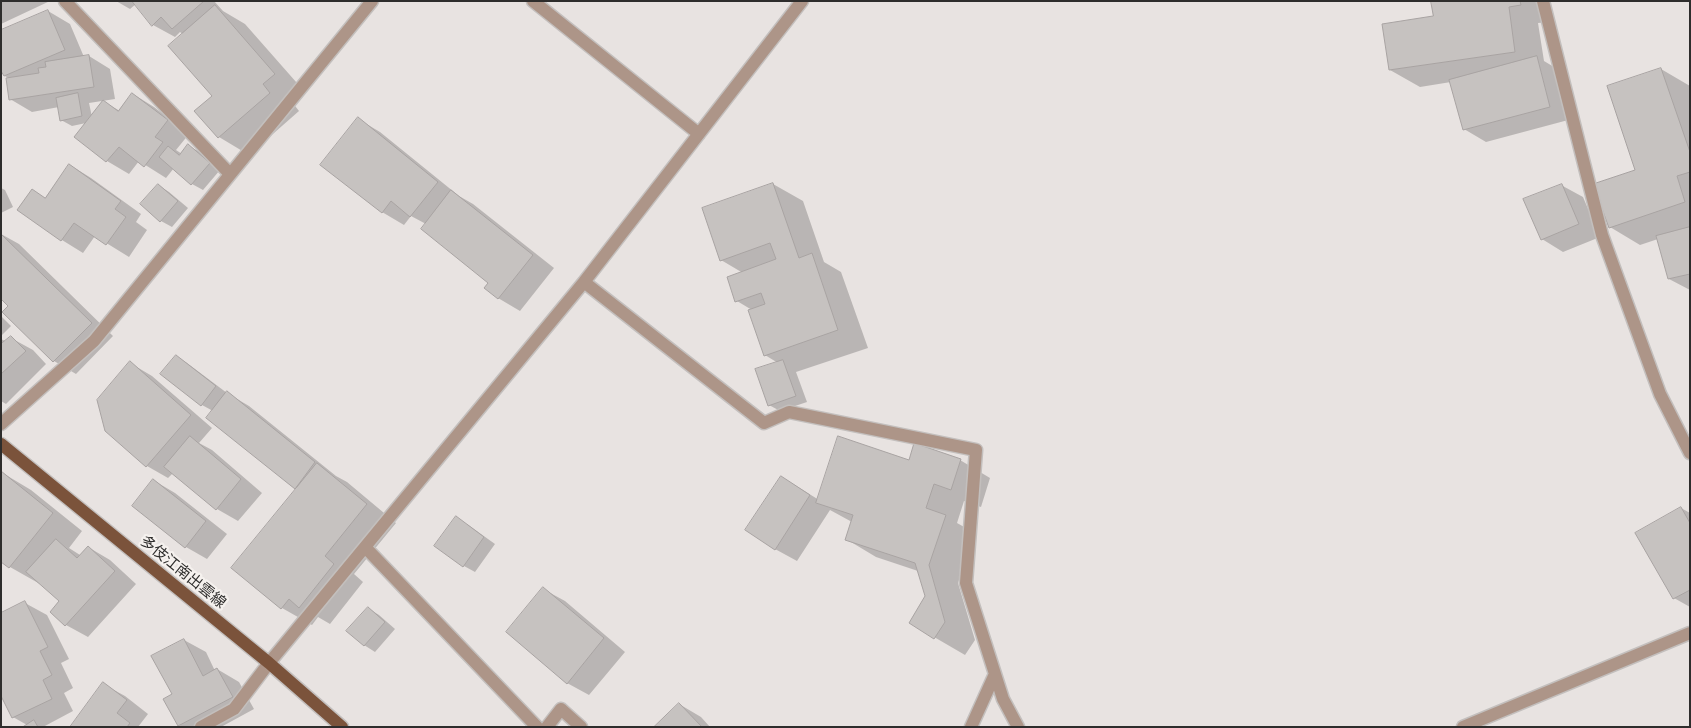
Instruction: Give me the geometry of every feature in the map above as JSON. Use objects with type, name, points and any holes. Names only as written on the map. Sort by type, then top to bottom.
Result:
[{"type":"main road","name":"多伎江南出雲線","points":[[1,444],[269,663],[342,727]]},
{"type":"street","points":[[65,1],[230,174]]},
{"type":"street","points":[[1,424],[94,341],[372,1]]},
{"type":"street","points":[[533,1],[699,134]]},
{"type":"street","points":[[201,727],[234,709],[269,663],[584,282],[802,1]]},
{"type":"street","points":[[1543,1],[1602,235],[1660,394],[1690,453]]},
{"type":"street","points":[[584,282],[764,423],[789,412],[976,450],[966,583],[1003,699],[1018,727]]},
{"type":"street","points":[[365,547],[537,727]]},
{"type":"street","points":[[1463,727],[1690,633]]},
{"type":"street","points":[[971,727],[995,674]]},
{"type":"street","points":[[548,727],[561,708],[581,727]]},
{"type":"building","points":[[132,1],[204,1],[172,29],[161,17],[152,26]]},
{"type":"building","points":[[1431,1],[1520,1],[1521,5],[1509,7],[1515,52],[1389,70],[1382,24],[1433,16]]},
{"type":"building","points":[[215,5],[275,74],[263,84],[270,93],[218,138],[194,111],[212,96],[168,46]]},
{"type":"building","points":[[48,10],[65,50],[4,76],[1,71],[1,30]]},
{"type":"building","points":[[89,55],[94,87],[9,100],[6,78],[39,73],[38,68],[46,67],[45,62]]},
{"type":"building","points":[[1537,56],[1550,107],[1463,130],[1449,80]]},
{"type":"building","points":[[1661,68],[1690,152],[1690,172],[1677,176],[1685,202],[1609,228],[1593,184],[1635,170],[1607,86]]},
{"type":"building","points":[[78,93],[82,116],[60,121],[56,98]]},
{"type":"building","points":[[132,93],[168,120],[155,137],[163,142],[144,167],[119,147],[106,162],[74,137],[103,100],[118,111]]},
{"type":"building","points":[[358,117],[438,182],[410,217],[391,201],[382,213],[320,165]]},
{"type":"building","points":[[188,144],[210,163],[191,185],[159,157],[168,146],[179,155]]},
{"type":"building","points":[[69,164],[121,201],[115,209],[126,217],[106,245],[74,223],[61,241],[17,210],[32,189],[45,198]]},
{"type":"building","points":[[773,183],[799,258],[812,253],[838,330],[764,356],[748,310],[765,304],[761,293],[735,302],[727,277],[776,259],[770,243],[720,261],[702,208]]},
{"type":"building","points":[[158,184],[178,201],[160,222],[140,204]]},
{"type":"building","points":[[1562,184],[1579,224],[1541,240],[1523,199]]},
{"type":"building","points":[[451,190],[533,255],[498,299],[484,288],[488,283],[421,229]]},
{"type":"building","points":[[1690,227],[1690,274],[1668,279],[1656,236]]},
{"type":"building","points":[[1,234],[92,323],[53,362],[2,312],[8,306],[1,299]]},
{"type":"building","points":[[11,336],[26,351],[1,374],[1,344]]},
{"type":"building","points":[[176,355],[216,386],[201,406],[160,374]]},
{"type":"building","points":[[783,360],[796,396],[768,406],[755,369]]},
{"type":"building","points":[[130,361],[191,415],[146,467],[105,431],[97,400]]},
{"type":"building","points":[[227,391],[315,462],[295,489],[206,418]]},
{"type":"building","points":[[190,436],[241,479],[216,510],[164,467]]},
{"type":"building","points":[[838,436],[909,460],[914,443],[961,459],[951,490],[934,484],[926,508],[946,515],[929,565],[945,622],[934,639],[909,623],[925,596],[915,563],[845,540],[853,515],[816,503]]},
{"type":"building","points":[[317,463],[367,504],[325,556],[334,564],[299,608],[289,599],[281,609],[231,568]]},
{"type":"building","points":[[1,471],[53,513],[9,568],[1,562]]},
{"type":"building","points":[[781,476],[810,495],[775,550],[745,530]]},
{"type":"building","points":[[153,479],[206,521],[185,548],[132,506]]},
{"type":"building","points":[[1681,507],[1690,523],[1690,590],[1673,599],[1635,533]]},
{"type":"building","points":[[456,516],[484,537],[463,567],[434,546]]},
{"type":"building","points":[[56,539],[77,558],[88,546],[115,571],[65,626],[50,612],[59,601],[26,572]]},
{"type":"building","points":[[543,587],[604,638],[567,684],[506,632]]},
{"type":"building","points":[[25,601],[48,647],[40,651],[52,675],[43,680],[52,699],[12,718],[1,696],[1,613]]},
{"type":"building","points":[[368,607],[385,622],[364,646],[346,631]]},
{"type":"building","points":[[184,639],[203,676],[217,668],[233,697],[178,726],[163,699],[172,694],[151,656]]},
{"type":"building","points":[[103,682],[127,700],[117,713],[130,723],[127,727],[70,727]]},
{"type":"building","points":[[679,703],[702,727],[654,727]]},
{"type":"building","points":[[34,720],[38,727],[23,727]]}]
